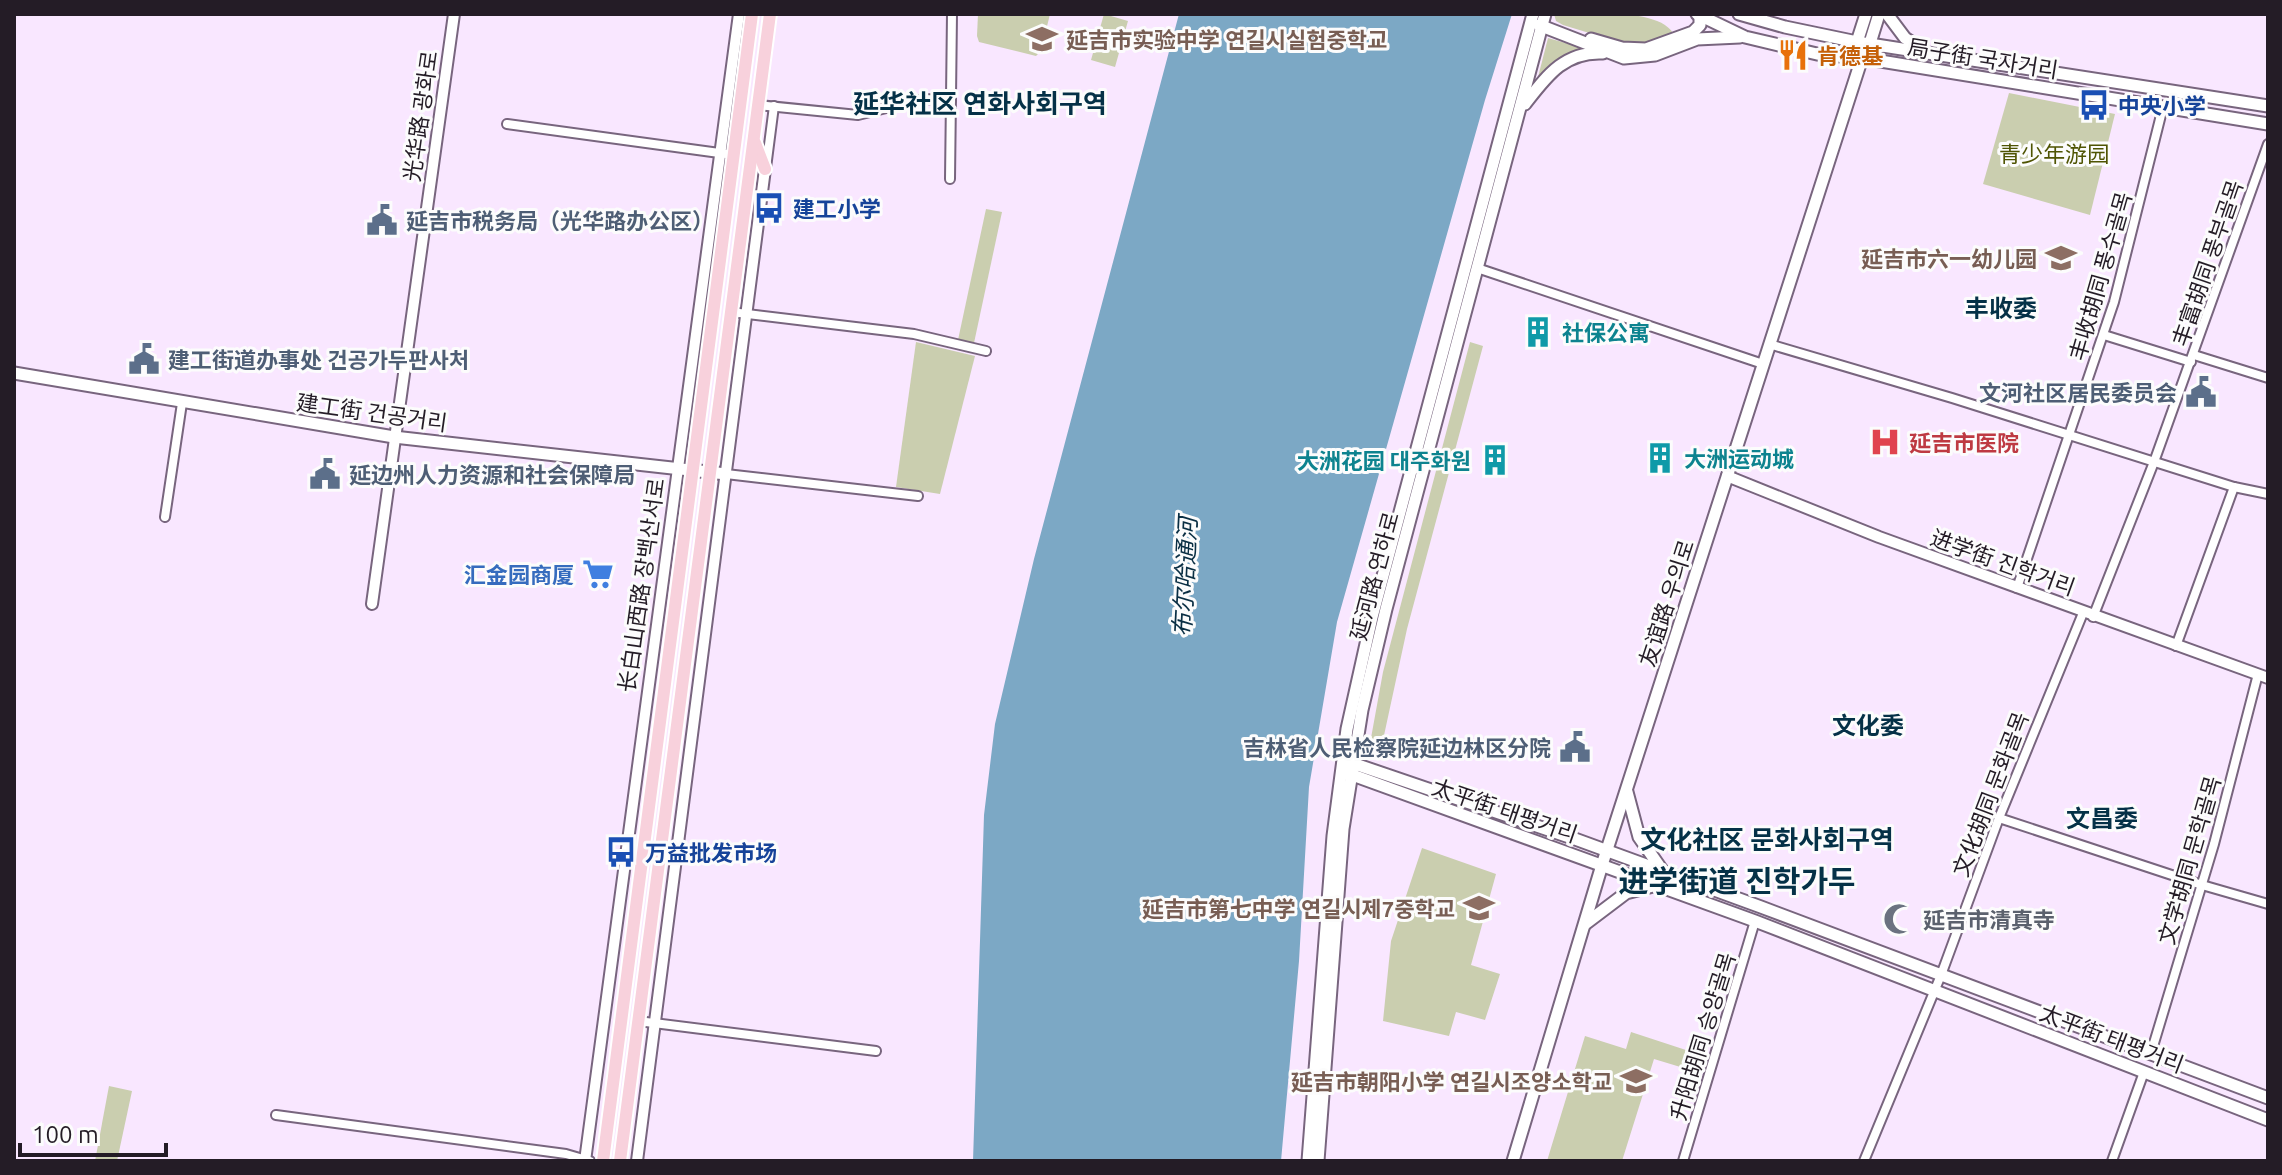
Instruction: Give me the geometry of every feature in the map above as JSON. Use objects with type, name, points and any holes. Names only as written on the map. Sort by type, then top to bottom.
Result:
[{"type":"main road","name":"长白山西路 장백산서로","points":[[603,1161],[692,471],[727,154],[752,14]]},
{"type":"main road","points":[[620,1161],[770,14]]},
{"type":"main road","points":[[1538,19],[1622,48],[1639,50],[1693,32],[1700,25],[1698,14]]},
{"type":"main road","name":"局子街 국자거리","points":[[1698,14],[1745,37],[1817,54],[1862,58],[2268,124]]},
{"type":"main road","name":"局子街 국자거리","points":[[1739,14],[1785,27],[1931,54],[2268,106]]},
{"type":"main road","name":"友谊路 우의로","points":[[1513,1161],[1602,865],[1862,58],[1866,14]]},
{"type":"main road","name":"友谊路 우의로","points":[[1864,42],[1879,14]]},
{"type":"main road","points":[[1887,14],[1905,38],[1931,54]]},
{"type":"main road","points":[[1538,19],[1611,54]]},
{"type":"main road","name":"延河路 연하로","points":[[1346,765],[1520,111],[1538,19]]},
{"type":"main road","name":"延河路 연하로","points":[[1308,1161],[1346,765],[1369,630],[1538,19]]},
{"type":"main road","points":[[1520,111],[1545,77],[1557,66],[1580,55],[1598,52],[1624,58],[1647,56],[1697,39],[1745,37]]},
{"type":"main road","points":[[754,140],[765,169]]},
{"type":"main road","name":"建工街 건공거리","points":[[14,373],[394,437],[726,474]]},
{"type":"main road","name":"太平街 태평거리","points":[[1346,765],[1350,776],[1755,921],[2268,1120]]},
{"type":"main road","name":"太平街 태평거리","points":[[1346,765],[1663,871],[2268,1098]]},
{"type":"main road","points":[[1318,1161],[1343,829],[1350,776]]},
{"type":"main road","points":[[1626,792],[1639,837],[1663,871]]},
{"type":"main road","points":[[1584,924],[1626,893],[1657,885]]},
{"type":"street","name":"光华路 광화로","points":[[372,604],[454,14]]},
{"type":"street","name":"长白山西路 장백산서로","points":[[587,1160],[677,470],[727,154],[739,14]]},
{"type":"street","points":[[950,179],[952,14]]},
{"type":"street","points":[[758,105],[858,115],[923,99],[951,100]]},
{"type":"street","points":[[637,1161],[774,106]]},
{"type":"street","name":"丰收胡同 풍수골목","points":[[2017,588],[2104,335],[2163,107]]},
{"type":"street","points":[[507,124],[727,154]]},
{"type":"street","name":"丰富胡同 풍부골목","points":[[2088,615],[2154,462],[2268,144]]},
{"type":"street","points":[[1477,268],[1763,364]]},
{"type":"street","points":[[731,312],[914,334],[986,351]]},
{"type":"street","points":[[2104,335],[2268,378]]},
{"type":"street","points":[[1769,344],[2234,487],[2268,494]]},
{"type":"street","points":[[165,517],[182,403]]},
{"type":"street","points":[[726,474],[918,496]]},
{"type":"street","name":"进学街 진학거리","points":[[1727,476],[2088,615],[2263,676]]},
{"type":"street","points":[[2176,646],[2234,487]]},
{"type":"street","name":"文化胡同 문화골목","points":[[1864,1161],[1941,975],[1999,818],[2088,615]]},
{"type":"street","name":"文学胡同 문학골목","points":[[2151,1053],[2263,676]]},
{"type":"street","points":[[1999,818],[2268,904]]},
{"type":"street","name":"升阳胡同 승양골목","points":[[1683,1161],[1755,921]]},
{"type":"street","points":[[638,1021],[876,1051]]},
{"type":"street","points":[[2112,1161],[2144,1072]]},
{"type":"street","points":[[276,1115],[566,1154],[587,1160]]},
{"type":"green space","points":[[978,14],[1050,14],[1041,51],[1036,56],[979,42]]},
{"type":"green space","points":[[1104,14],[1128,21],[1115,67],[1091,60]]},
{"type":"green space","points":[[1554,14],[1636,16],[1652,19],[1673,33],[1649,45],[1632,46],[1563,25],[1556,21]]},
{"type":"green space","points":[[1548,38],[1590,50],[1537,81]]},
{"type":"green space","name":"青少年游园","points":[[2009,93],[2115,114],[2090,215],[1983,184]]},
{"type":"green space","points":[[986,209],[1002,212],[974,343],[958,340]]},
{"type":"green space","points":[[916,342],[975,356],[940,494],[896,487]]},
{"type":"green space","points":[[1470,342],[1483,346],[1407,629],[1383,740],[1369,749],[1383,672]]},
{"type":"green space","points":[[1422,848],[1496,874],[1471,965],[1500,974],[1485,1020],[1456,1012],[1449,1036],[1383,1021],[1391,941]]},
{"type":"green space","name":"延吉市朝阳小学 연길시조양소학교","points":[[1631,1032],[1692,1052],[1687,1069],[1654,1059],[1622,1161],[1547,1161],[1585,1036],[1626,1049]]},
{"type":"green space","points":[[109,1086],[132,1091],[117,1161],[95,1161]]},
{"type":"water","name":"布尔哈通河","points":[[1179,14],[1512,14],[1337,622],[1309,787],[1299,961],[1281,1161],[973,1161],[984,815],[995,724],[1034,559]]},
{"type":"place","name":"延吉市实验中学 연길시실험중학교","points":[[1042,39]]},
{"type":"place","name":"肯德基","points":[[1793,55]]},
{"type":"place","name":"中央小学","points":[[2094,105]]},
{"type":"place","name":"建工小学","points":[[769,208]]},
{"type":"place","name":"延吉市税务局（光华路办公区）","points":[[382,220]]},
{"type":"place","name":"延吉市六一幼儿园","points":[[2061,258]]},
{"type":"place","name":"社保公寓","points":[[1538,332]]},
{"type":"place","name":"建工街道办事处 건공가두판사처","points":[[144,359]]},
{"type":"place","name":"文河社区居民委员会","points":[[2201,392]]},
{"type":"place","name":"延吉市医院","points":[[1885,442]]},
{"type":"place","name":"大洲运动城","points":[[1660,458]]},
{"type":"place","name":"大洲花园 대주화원","points":[[1495,460]]},
{"type":"place","name":"延边州人力资源和社会保障局","points":[[325,474]]},
{"type":"place","name":"汇金园商厦","points":[[598,574]]},
{"type":"place","name":"吉林省人民检察院延边林区分院","points":[[1575,747]]},
{"type":"place","name":"万益批发市场","points":[[621,852]]},
{"type":"place","name":"延吉市第七中学 연길시제7중학교","points":[[1479,908]]},
{"type":"place","name":"延吉市清真寺","points":[[1899,919]]},
{"type":"place","name":"延吉市朝阳小学 연길시조양소학교","points":[[1636,1081]]},
{"type":"district","name":"延华社区 연화사회구역","points":[[980,103]]},
{"type":"district","name":"丰收委","points":[[2001,308]]},
{"type":"district","name":"文化委","points":[[1868,725]]},
{"type":"district","name":"文昌委","points":[[2102,818]]},
{"type":"district","name":"文化社区 문화사회구역","points":[[1767,839]]},
{"type":"district","name":"进学街道 진학가두","points":[[1737,881]]}]
